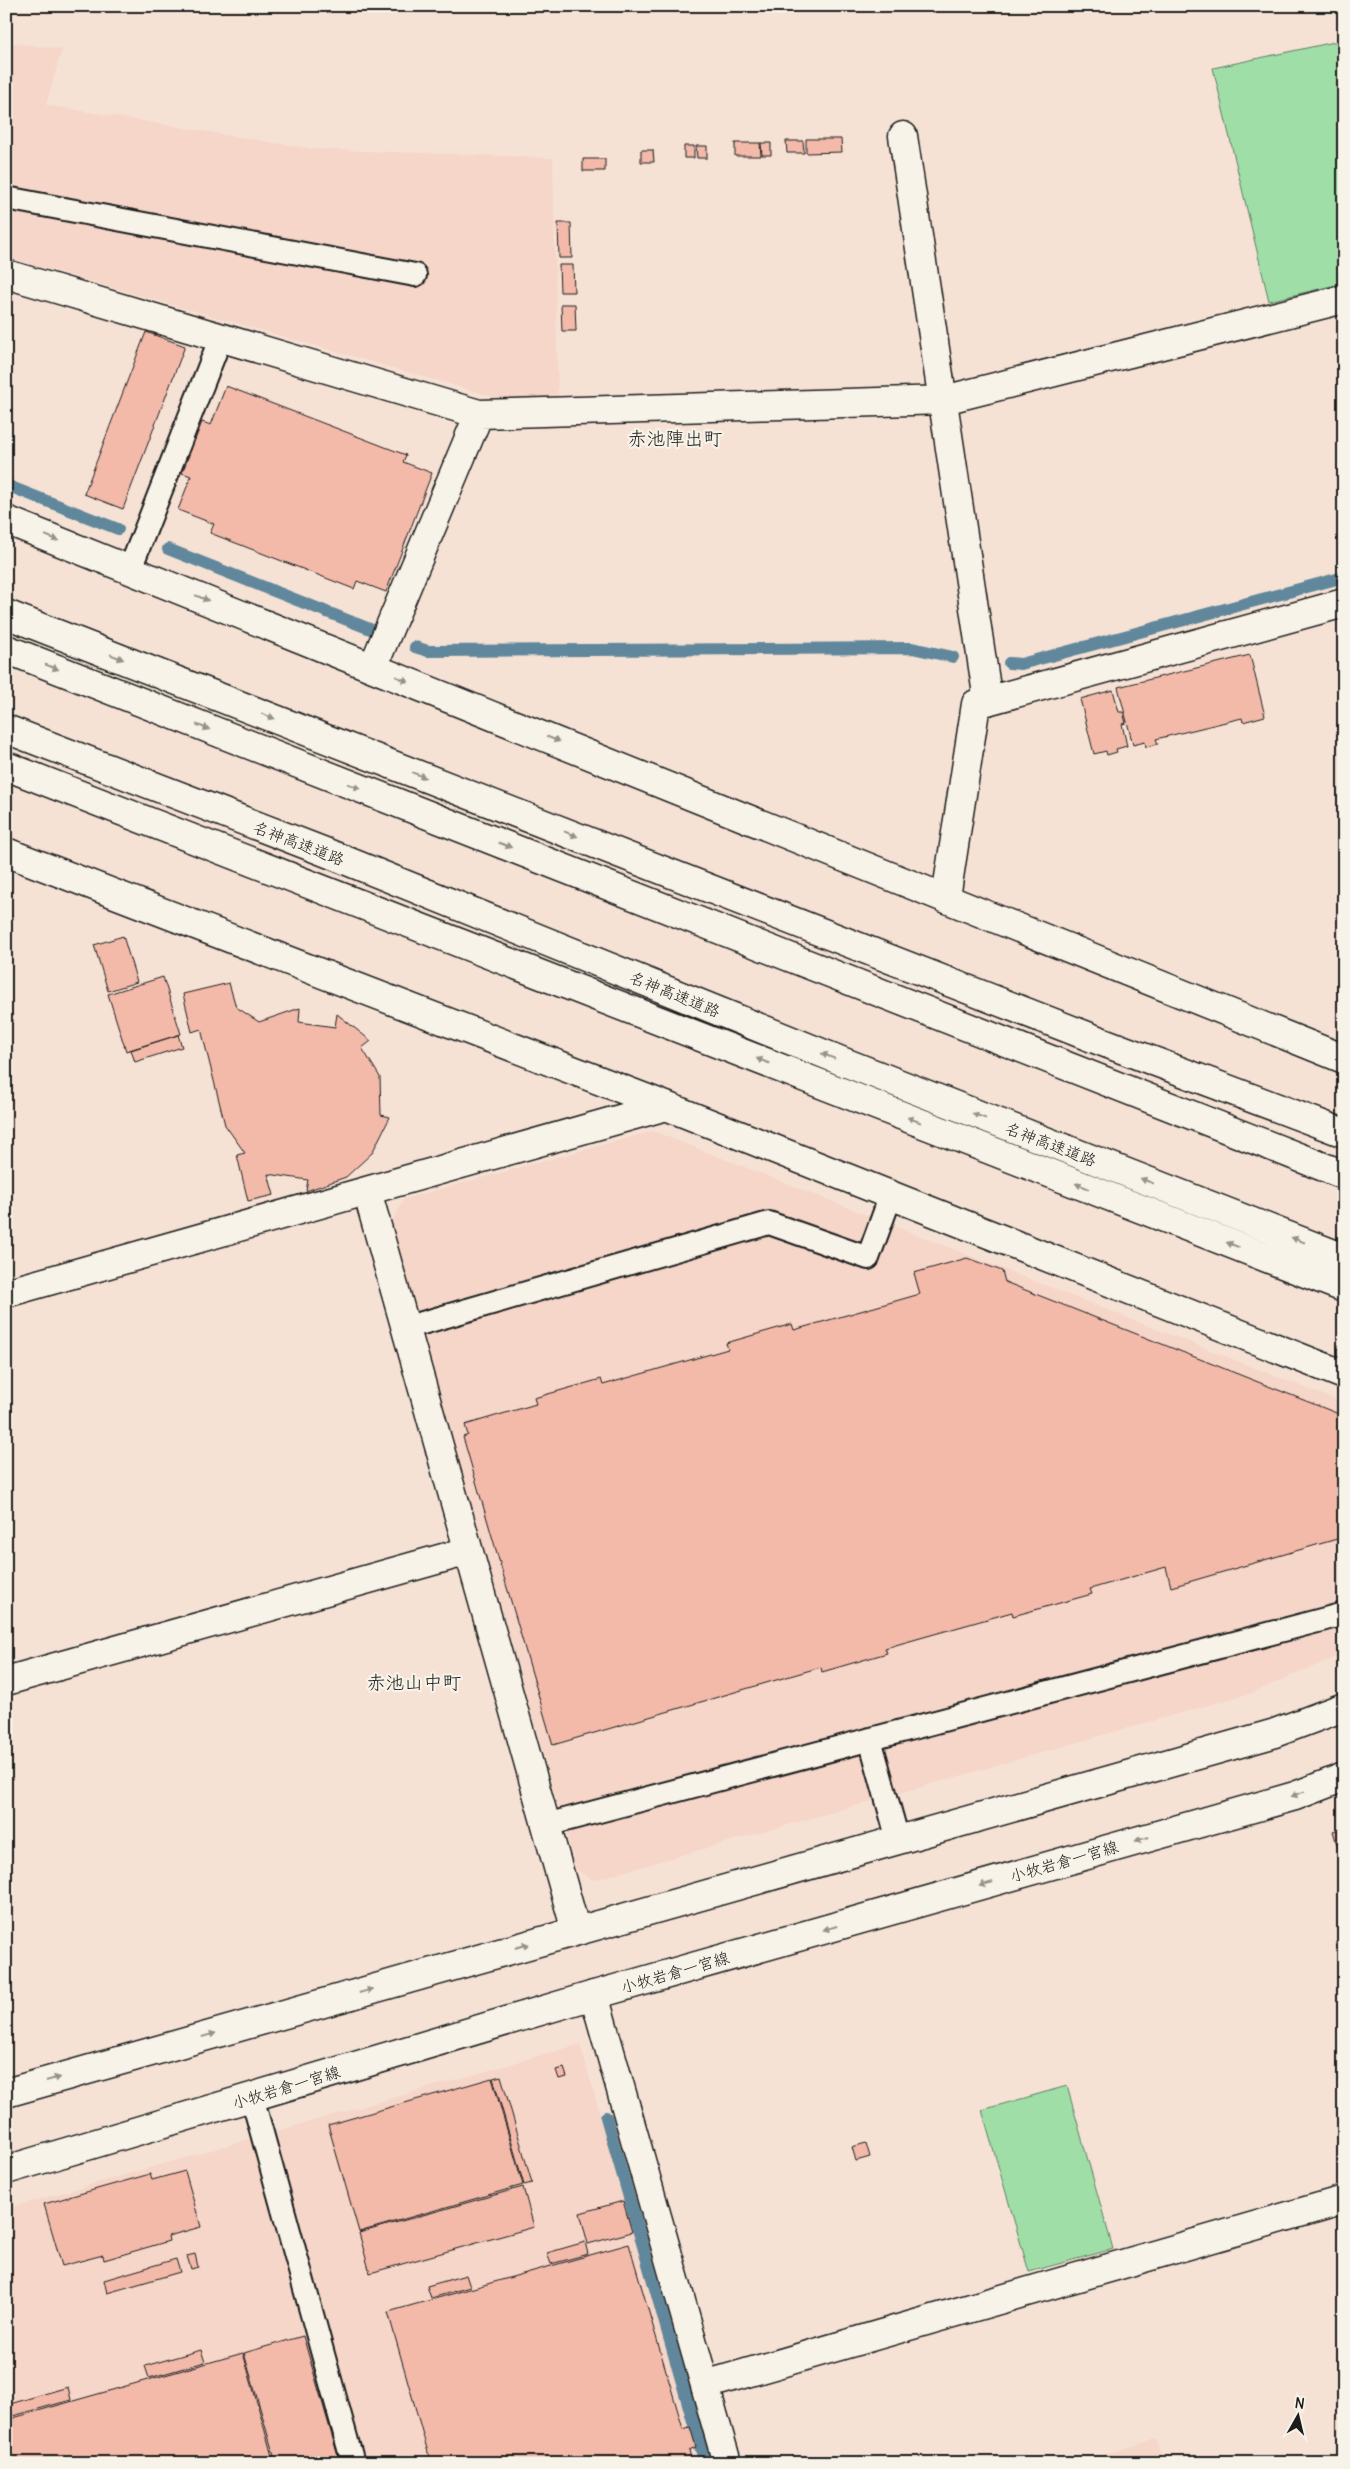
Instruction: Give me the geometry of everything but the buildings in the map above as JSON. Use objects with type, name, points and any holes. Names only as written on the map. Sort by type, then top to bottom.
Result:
[{"type":"main road","points":[[903,136],[988,701]]},
{"type":"main road","points":[[6,274],[479,414],[944,400],[1344,299]]},
{"type":"main road","points":[[373,667],[479,414]]},
{"type":"main road","points":[[6,520],[946,897],[1344,1059]]},
{"type":"main road","points":[[946,897],[976,704],[1344,603]]},
{"type":"main road","points":[[6,614],[1094,1040],[1344,1133]]},
{"type":"main road","points":[[6,649],[1344,1175]]},
{"type":"main road","name":"名神高速道路","points":[[6,729],[316,849],[844,1062],[1344,1258]]},
{"type":"main road","points":[[6,766],[1344,1288]]},
{"type":"main road","points":[[6,852],[666,1106],[1344,1375]]},
{"type":"main road","points":[[6,1293],[666,1106]]},
{"type":"main road","points":[[367,1191],[576,1931]]},
{"type":"main road","points":[[6,1681],[468,1551]]},
{"type":"main road","points":[[6,2092],[1272,1734],[1344,1708]]},
{"type":"main road","name":"小牧岩倉一宮線","points":[[6,2170],[594,1995],[1286,1798],[1344,1777]]},
{"type":"main road","points":[[594,1995],[726,2463]]},
{"type":"main road","points":[[705,2385],[1344,2200]]},
{"type":"lane","points":[[6,198],[416,275]]},
{"type":"lane","points":[[130,569],[221,337]]},
{"type":"lane","points":[[405,1328],[769,1223],[868,1258],[891,1196]]},
{"type":"lane","points":[[546,1825],[1344,1614]]},
{"type":"lane","points":[[870,1739],[898,1840]]},
{"type":"lane","points":[[252,2097],[353,2463]]},
{"type":"shaded area","points":[[6,42],[62,49],[46,105],[312,149],[553,158],[558,397],[501,399],[6,257]]},
{"type":"shaded area","points":[[653,1131],[1344,1403],[1344,1654],[1251,1693],[594,1880],[577,1871],[390,1225],[404,1199]]},
{"type":"shaded area","points":[[580,2044],[700,2463],[6,2463],[6,2209]]},
{"type":"shaded area","points":[[1156,2439],[1163,2463],[1074,2463]]},
{"type":"green space","points":[[1344,40],[1344,283],[1269,301],[1213,68]]},
{"type":"green space","points":[[1067,2086],[1113,2249],[1029,2272],[982,2110]]},
{"type":"waterway","points":[[6,485],[118,529]]},
{"type":"waterway","points":[[168,549],[370,629]]},
{"type":"waterway","points":[[1009,663],[1021,664],[1344,577]]},
{"type":"waterway","points":[[415,647],[428,651],[912,648],[953,657]]},
{"type":"waterway","points":[[606,2117],[705,2463]]},
{"type":"district","name":"赤池陣出町","points":[[675,438]]},
{"type":"district","name":"赤池山中町","points":[[414,1682]]}]
